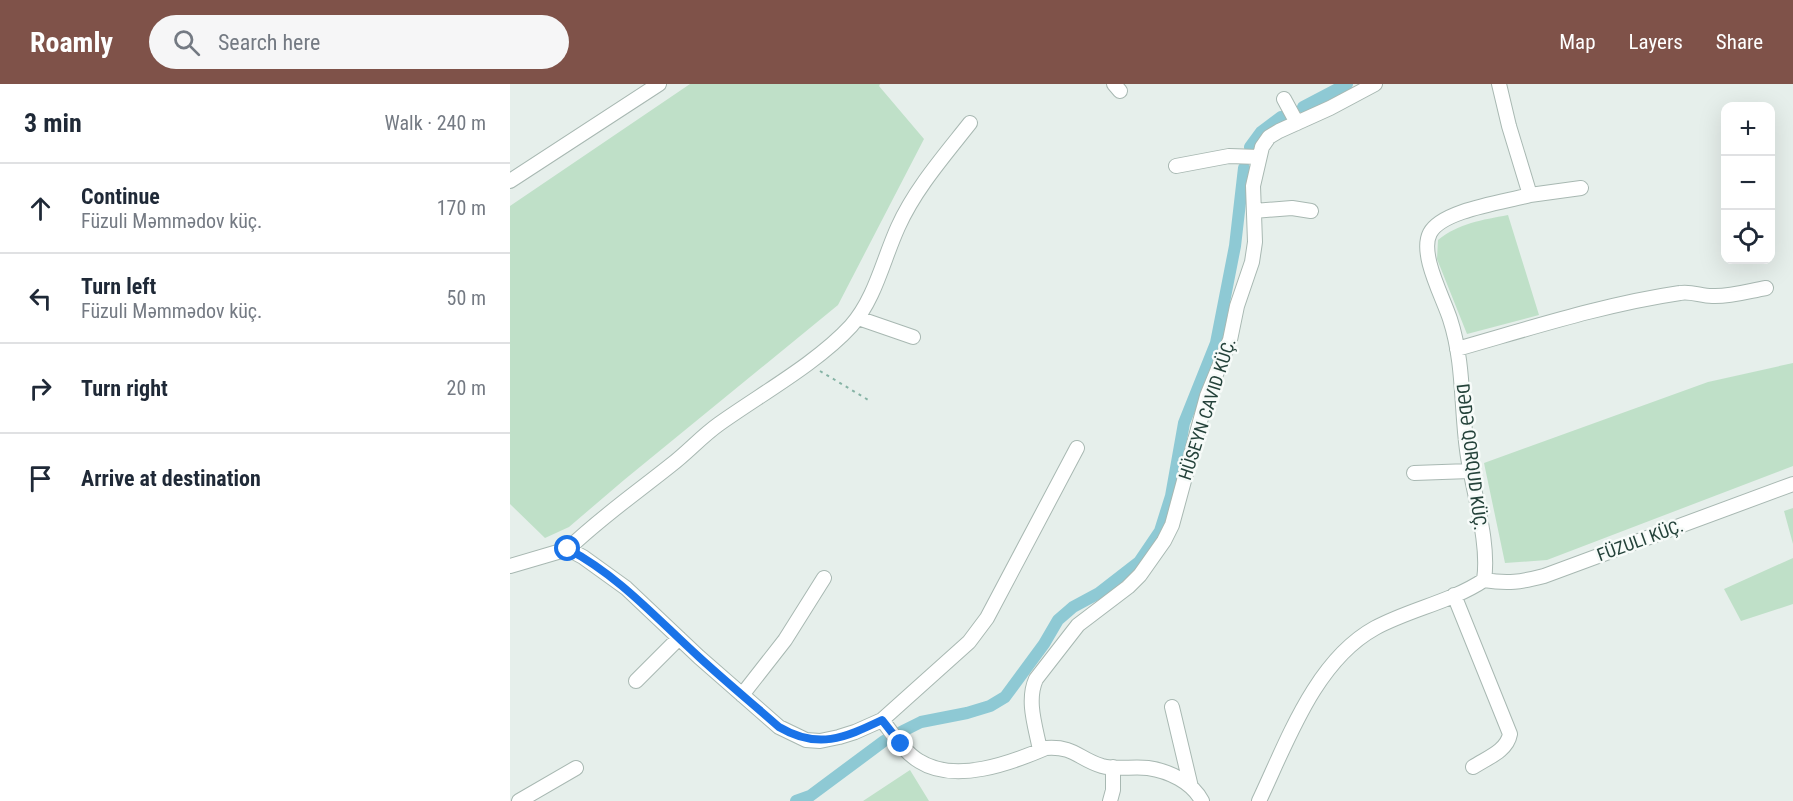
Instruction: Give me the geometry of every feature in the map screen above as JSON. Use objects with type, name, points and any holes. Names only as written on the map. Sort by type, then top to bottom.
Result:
[{"type":"street","points":[[510,181],[659,84]]},
{"type":"street","name":"HÜSEYN CAVID KÜÇ.","points":[[1040,750],[1032,706],[1032,688],[1036,679],[1078,625],[1128,587],[1140,575],[1164,541],[1172,525],[1207,396],[1230,340],[1237,306],[1252,262],[1255,242],[1253,186],[1262,147],[1269,137],[1375,84]]},
{"type":"street","points":[[1499,84],[1530,195],[1581,188]]},
{"type":"street","points":[[1284,99],[1297,123]]},
{"type":"street","points":[[510,566],[568,549],[598,522],[674,463],[699,438],[822,352],[858,318],[868,301],[898,226],[920,187],[970,123]]},
{"type":"street","points":[[1176,165],[1229,156],[1258,157]]},
{"type":"street","name":"DƏDƏ QORQUD KÜÇ.","points":[[1485,580],[1485,553],[1470,471],[1457,349],[1444,298],[1429,265],[1426,242],[1438,223],[1458,213],[1530,195]]},
{"type":"street","points":[[1254,211],[1292,208],[1311,211]]},
{"type":"street","points":[[1457,349],[1557,320],[1646,299],[1684,292],[1723,296],[1766,288]]},
{"type":"street","points":[[858,318],[913,337]]},
{"type":"street","points":[[568,549],[626,588],[779,727],[806,740],[820,741],[855,732],[882,720],[969,642],[987,618],[1077,448]]},
{"type":"street","points":[[1414,473],[1470,471]]},
{"type":"street","name":"FÜZULI KÜÇ.","points":[[1485,580],[1504,584],[1519,583],[1544,576],[1793,484]]},
{"type":"street","points":[[742,694],[785,640],[824,578]]},
{"type":"street","points":[[1259,801],[1304,705],[1348,646],[1375,628],[1485,580]]},
{"type":"street","points":[[1454,595],[1510,734],[1509,742],[1500,750],[1473,766]]},
{"type":"street","points":[[636,681],[679,638]]},
{"type":"street","points":[[1172,707],[1191,787]]},
{"type":"street","points":[[882,720],[901,744],[919,761],[954,771],[991,767],[1055,747],[1069,749],[1101,765],[1163,771],[1191,787],[1202,801]]},
{"type":"street","points":[[1110,801],[1113,790],[1113,767]]},
{"type":"street","points":[[519,801],[576,768]]},
{"type":"path","points":[[807,363],[870,401]]},
{"type":"green space","points":[[690,84],[880,84],[879,86],[924,139],[838,305],[569,527],[545,538],[510,504],[510,206]]},
{"type":"green space","points":[[1508,215],[1539,315],[1467,334],[1437,259],[1438,240],[1463,226]]},
{"type":"green space","points":[[1793,363],[1793,466],[1547,560],[1505,563],[1484,463],[1708,382]]},
{"type":"green space","points":[[1793,508],[1793,544],[1784,511]]},
{"type":"green space","points":[[1793,558],[1793,604],[1741,621],[1724,589]]},
{"type":"green space","points":[[910,770],[929,801],[863,801]]},
{"type":"waterway","points":[[1303,107],[1347,84]]},
{"type":"waterway","points":[[1250,147],[1261,132],[1281,117]]},
{"type":"waterway","points":[[796,801],[810,796],[884,741],[921,722],[967,713],[990,706],[1005,697],[1044,644],[1058,620],[1073,607],[1099,593],[1139,562],[1160,531],[1171,496],[1184,423],[1216,343],[1235,246],[1244,168]]},
{"type":"route","points":[[568,549],[626,588],[699,657],[779,727],[806,740],[820,741],[855,732],[882,720],[901,744]]}]
